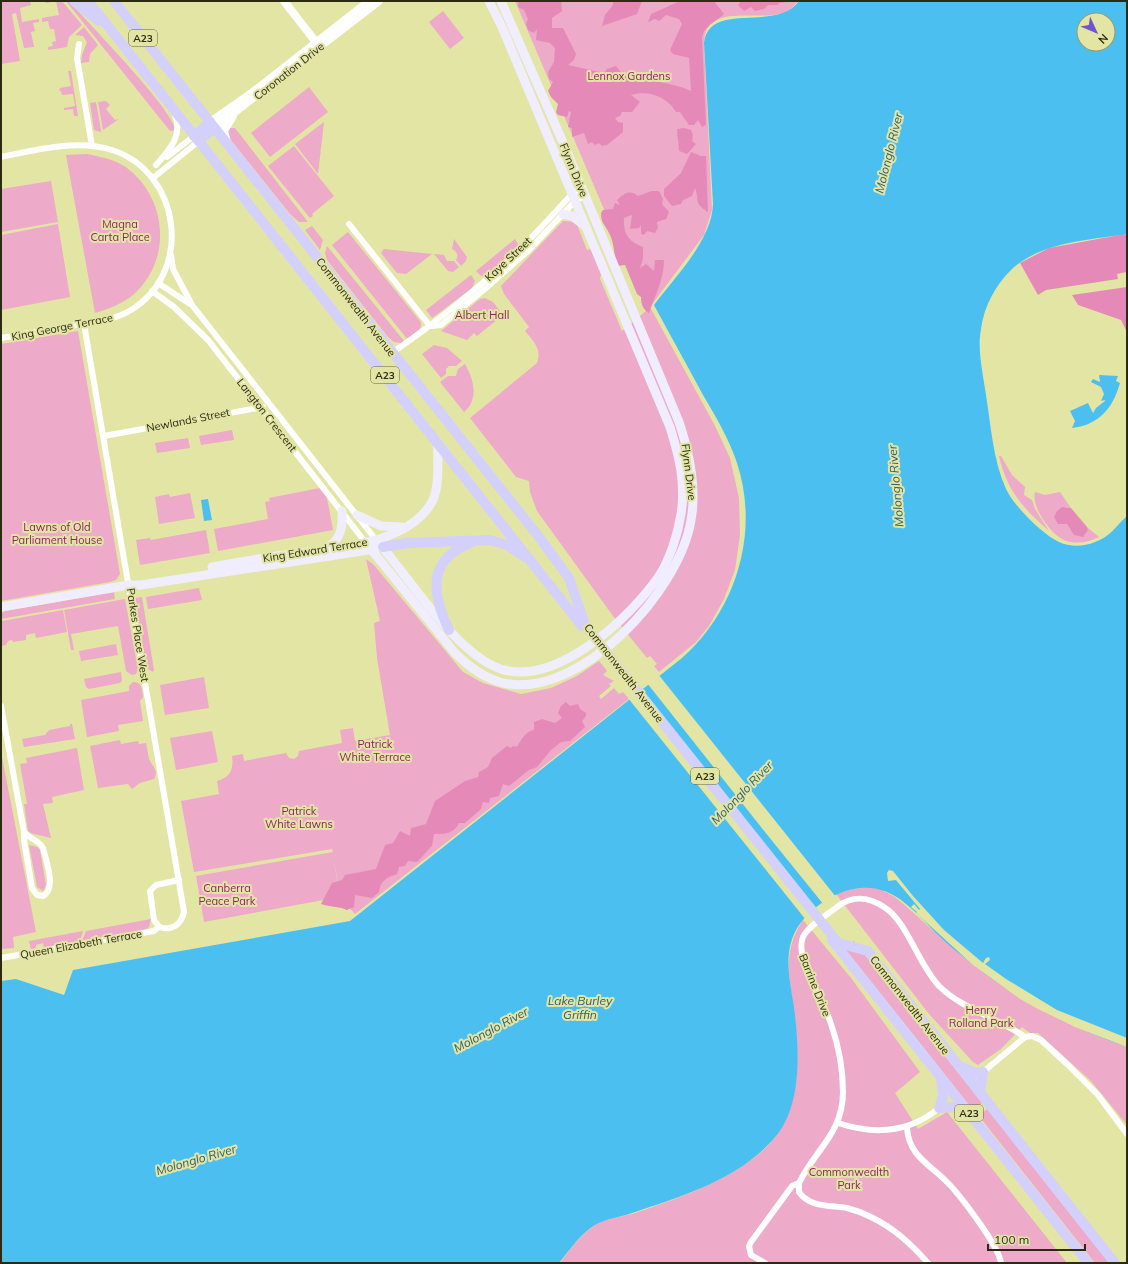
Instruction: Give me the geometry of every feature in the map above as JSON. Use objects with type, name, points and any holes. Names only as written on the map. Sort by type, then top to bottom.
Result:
[{"type":"highway","points":[[74,1],[110,30]]},
{"type":"highway","name":"Commonwealth Avenue","points":[[88,1],[1088,1263]]},
{"type":"highway","name":"Commonwealth Avenue","points":[[114,1],[569,578],[584,626],[628,684],[824,928],[838,943],[868,951],[1116,1263]]},
{"type":"highway","name":"Coronation Drive","points":[[196,138],[212,125]]},
{"type":"highway","points":[[449,630],[436,598],[435,587],[439,570],[450,555],[457,549],[480,540]]},
{"type":"highway","points":[[379,543],[490,540],[504,544],[533,563]]},
{"type":"highway","points":[[958,1065],[971,1071],[983,1072],[980,1093]]},
{"type":"highway","points":[[941,1079],[943,1096],[939,1108],[954,1107],[969,1114]]},
{"type":"main road","name":"Flynn Drive","points":[[379,543],[449,630],[477,658],[489,665],[515,672],[529,673],[543,670],[568,659],[603,635],[626,616],[659,575],[673,543],[681,514],[683,493],[680,462],[676,448],[560,163],[502,27],[489,1]]},
{"type":"main road","name":"Flynn Drive","points":[[369,546],[466,665],[491,679],[504,683],[517,684],[543,682],[556,679],[587,661],[605,648],[631,626],[644,612],[674,570],[686,542],[693,504],[688,448],[583,192],[501,1]]},
{"type":"main road","points":[[560,163],[569,159]]},
{"type":"main road","points":[[563,214],[572,216],[587,228]]},
{"type":"main road","name":"King Edward Terrace","points":[[1,607],[129,585],[141,585],[369,546],[379,543],[406,527],[423,514],[435,495],[438,443]]},
{"type":"main road","points":[[326,549],[335,542],[340,535],[343,523],[342,511]]},
{"type":"main road","points":[[357,515],[383,527],[406,527]]},
{"type":"main road","name":"King Edward Terrace","points":[[129,585],[140,579],[326,549],[369,546]]},
{"type":"street","points":[[284,1],[318,44]]},
{"type":"street","name":"Coronation Drive","points":[[212,125],[242,108],[369,1]]},
{"type":"street","name":"Coronation Drive","points":[[212,125],[257,89],[379,1]]},
{"type":"street","points":[[79,44],[77,58],[92,146]]},
{"type":"street","points":[[156,166],[168,152],[177,137],[176,116],[167,101]]},
{"type":"street","points":[[228,144],[224,136],[226,126],[231,118],[242,108]]},
{"type":"street","points":[[147,172],[196,138]]},
{"type":"street","points":[[153,178],[196,138]]},
{"type":"street","name":"Langton Crescent","points":[[1,157],[70,146],[92,146],[109,149],[125,155],[153,178],[163,194],[169,209],[172,230],[171,249],[173,269],[192,305],[379,543]]},
{"type":"street","name":"Kaye Street","points":[[392,353],[430,326],[525,244],[574,197],[583,192]]},
{"type":"street","name":"Kaye Street","points":[[430,326],[441,324],[486,288],[529,250],[563,214],[574,197]]},
{"type":"street","points":[[349,224],[430,326]]},
{"type":"street","name":"Langton Crescent","points":[[171,249],[166,267],[158,283],[192,305]]},
{"type":"street","name":"King George Terrace","points":[[1,338],[84,324],[126,313],[152,291],[158,283]]},
{"type":"street","name":"Langton Crescent","points":[[152,291],[174,307],[208,340],[369,546]]},
{"type":"street","name":"Parkes Place West","points":[[84,324],[184,912],[180,922],[171,928],[159,927]]},
{"type":"street","name":"Newlands Street","points":[[104,436],[272,406]]},
{"type":"street","points":[[290,445],[298,440]]},
{"type":"street","points":[[1,706],[24,832],[32,890],[37,895],[43,896],[48,892],[50,885],[44,848],[41,844],[31,840],[24,832]]},
{"type":"street","points":[[159,927],[154,920],[150,891],[156,885],[179,880]]},
{"type":"street","name":"Barrine Drive","points":[[765,1263],[751,1255],[749,1246],[792,1186],[799,1183],[832,1136],[838,1123],[843,1091],[838,1051],[831,1023],[803,960],[800,947],[805,933],[848,899],[864,898],[885,907],[899,922],[918,956],[940,987],[955,998],[1024,1037],[1035,1037],[1041,1040],[1098,1095],[1127,1134]]},
{"type":"street","name":"Queen Elizabeth Terrace","points":[[1,958],[154,931],[159,927]]},
{"type":"street","points":[[983,1072],[1024,1037]]},
{"type":"street","points":[[838,1123],[869,1131],[887,1130],[906,1127],[918,1122],[939,1108]]},
{"type":"street","points":[[906,1127],[918,1156],[954,1189],[995,1247],[1001,1263]]},
{"type":"street","points":[[799,1183],[800,1192],[806,1200],[817,1204],[853,1210],[870,1216],[902,1236],[928,1263]]},
{"type":"green space","points":[[1,1],[30,1],[31,5],[20,8],[22,22],[39,19],[39,22],[33,23],[35,31],[31,32],[34,47],[24,48],[16,13],[12,14],[20,61],[1,64]]},
{"type":"green space","points":[[45,1],[56,1],[46,3]]},
{"type":"green space","points":[[56,1],[62,1],[82,25],[69,37],[67,47],[48,50],[48,47],[53,46],[52,42],[56,41],[54,29],[50,29],[48,21],[42,22],[42,18],[59,15]]},
{"type":"green space","points":[[66,1],[69,1],[146,86],[161,104],[171,120],[175,130],[170,131]]},
{"type":"green space","name":"Lennox Gardens","points":[[515,1],[798,1],[783,13],[722,18],[712,23],[706,31],[704,45],[712,210],[704,235],[650,307],[714,424],[730,458],[739,498],[740,535],[735,570],[724,599],[709,626],[696,642],[659,672],[654,666],[657,664],[650,656],[647,658],[613,616],[537,511],[530,492],[529,481],[516,477],[470,418],[537,363],[538,350],[534,342],[525,331],[529,327],[504,294],[501,286],[563,221],[576,222],[587,250],[591,249],[601,274],[600,279],[622,331],[647,310]]},
{"type":"green space","name":"Lennox Gardens","points":[[519,1],[561,1],[562,11],[552,18],[552,28],[563,28],[576,54],[574,60],[568,65],[604,73],[607,69],[616,66],[623,75],[632,72],[639,76],[691,91],[689,58],[673,54],[670,50],[682,24],[679,19],[666,15],[659,21],[655,19],[648,22],[651,14],[680,1],[714,1],[724,14],[705,30],[702,38],[706,125],[702,127],[698,120],[694,125],[689,125],[680,112],[676,112],[672,106],[662,98],[644,93],[631,95],[640,102],[632,112],[622,112],[620,116],[615,118],[618,122],[623,123],[623,132],[607,145],[602,146],[599,143],[595,145],[592,142],[588,144],[584,133],[572,137],[572,128],[568,127],[571,112],[569,111],[567,117],[558,115],[556,112],[558,104],[551,97],[548,91],[553,82],[549,79],[548,72],[554,62],[555,48],[550,43],[536,40],[537,29],[534,33],[528,30],[526,24],[528,19],[524,10],[518,7]]},
{"type":"green space","points":[[613,1],[642,1],[637,14],[602,26],[605,15],[613,5]]},
{"type":"green space","points":[[741,1],[787,2],[779,3],[778,5],[768,5],[764,9],[755,11],[751,7],[744,11],[738,5]]},
{"type":"green space","points":[[443,11],[464,38],[450,49],[429,22]]},
{"type":"green space","points":[[84,27],[98,45],[90,54],[89,62],[81,63],[82,55],[87,42],[83,36],[75,35]]},
{"type":"green space","points":[[68,71],[71,71],[78,116],[74,116],[73,109],[64,110],[64,108],[75,106],[73,94],[62,95],[61,91],[59,91],[60,88],[71,86]]},
{"type":"green space","points":[[309,87],[328,112],[270,157],[251,133]]},
{"type":"green space","points":[[106,101],[110,105],[106,109],[115,120],[119,119],[103,130],[98,102]]},
{"type":"green space","points":[[96,102],[101,132],[94,130],[90,103]]},
{"type":"green space","points":[[324,122],[318,174],[295,144]]},
{"type":"green space","points":[[227,128],[235,128],[308,222],[299,222],[290,214],[230,139]]},
{"type":"green space","points":[[684,128],[691,130],[693,135],[692,141],[696,144],[687,154],[679,151],[677,129]]},
{"type":"green space","points":[[294,146],[334,196],[312,214],[313,216],[310,218],[268,166]]},
{"type":"green space","points":[[691,152],[701,156],[706,156],[708,212],[700,206],[695,188],[692,196],[683,200],[681,204],[672,206],[664,196],[664,189],[681,173]]},
{"type":"green space","name":"Magna Carta Place","points":[[87,154],[118,162],[141,181],[151,196],[157,213],[160,230],[159,248],[154,265],[146,281],[133,295],[124,301],[95,313],[66,155]]},
{"type":"green space","points":[[51,181],[58,222],[1,232],[1,189]]},
{"type":"green space","points":[[652,191],[659,191],[663,199],[662,204],[669,212],[666,219],[657,222],[658,228],[655,233],[647,231],[644,235],[641,234],[641,225],[639,228],[630,229],[632,215],[624,218],[624,228],[630,240],[643,247],[643,258],[640,268],[646,264],[654,271],[655,260],[664,260],[661,281],[649,313],[645,310],[641,302],[641,297],[637,294],[625,265],[618,266],[611,237],[602,222],[601,213],[603,210],[613,209],[615,203],[620,205],[617,200],[627,193],[632,193],[638,196]]},
{"type":"green space","points":[[58,224],[70,297],[1,310],[1,235]]},
{"type":"green space","points":[[312,226],[323,240],[320,250],[305,230]]},
{"type":"green space","points":[[348,232],[420,321],[420,330],[408,340],[332,245]]},
{"type":"green space","points":[[1125,234],[1127,237],[1127,272],[1117,274],[1118,279],[1046,290],[1038,295],[1020,263],[1049,248]]},
{"type":"green space","points":[[454,239],[467,257],[466,261],[461,266],[456,260],[456,252],[452,249]]},
{"type":"green space","points":[[515,239],[518,244],[516,249],[486,276],[481,276],[476,271]]},
{"type":"green space","points":[[327,246],[404,341],[402,343],[394,342],[388,337],[327,260],[325,253]]},
{"type":"green space","points":[[384,249],[432,254],[406,274],[397,273],[381,253]]},
{"type":"green space","points":[[434,254],[444,255],[447,261],[454,261],[459,267],[453,272],[448,271]]},
{"type":"green space","points":[[471,275],[475,281],[472,288],[432,318],[426,310]]},
{"type":"green space","points":[[1127,287],[1127,332],[1121,320],[1078,305],[1072,295]]},
{"type":"green space","name":"Albert Hall","points":[[485,298],[493,302],[503,315],[477,336],[474,333],[467,340],[441,331],[480,299]]},
{"type":"green space","name":"Lawns of Old Parliament House","points":[[78,331],[120,574],[116,580],[110,582],[1,601],[1,344]]},
{"type":"green space","points":[[434,345],[447,348],[462,361],[456,366],[449,366],[446,369],[446,374],[441,378],[422,354]]},
{"type":"green space","points":[[465,364],[474,388],[472,401],[464,412],[440,382],[448,376],[456,376],[458,369]]},
{"type":"green space","points":[[232,430],[234,440],[201,445],[199,436]]},
{"type":"green space","points":[[188,438],[190,448],[157,453],[155,443]]},
{"type":"green space","points":[[999,456],[1001,456],[1012,475],[1025,487],[1024,495],[1032,500],[1035,509],[1049,531],[1031,514],[1011,489],[1002,468]]},
{"type":"green space","points":[[325,487],[333,530],[218,551],[214,529],[268,519],[265,502],[270,501],[269,498]]},
{"type":"green space","points":[[1035,492],[1045,495],[1060,492],[1071,508],[1066,507],[1067,524],[1070,529],[1088,531],[1087,527],[1099,537],[1090,541],[1076,543],[1066,541],[1057,536],[1047,525],[1038,511],[1034,498]]},
{"type":"green space","points":[[190,493],[195,518],[159,524],[155,497],[169,494],[170,497]]},
{"type":"green space","points":[[1062,507],[1071,508],[1087,527],[1088,530],[1083,537],[1074,535],[1067,524],[1058,524],[1054,517],[1057,511]]},
{"type":"green space","points":[[206,530],[210,553],[140,565],[136,540],[150,538],[151,540]]},
{"type":"green space","points":[[366,559],[373,564],[463,672],[483,683],[521,694],[551,688],[577,676],[599,661],[607,671],[603,675],[614,681],[609,684],[611,686],[599,696],[601,699],[614,688],[619,694],[623,692],[629,699],[355,914],[341,899],[333,856],[340,897],[204,922],[196,876],[333,852],[332,849],[194,872],[181,801],[219,794],[217,781],[225,778],[232,769],[232,756],[243,754],[244,761],[286,753],[289,758],[294,759],[298,756],[299,751],[342,743],[340,730],[353,728],[355,741],[390,735],[377,658],[374,623],[380,621]]},
{"type":"green space","points":[[199,588],[202,600],[148,609],[146,597]]},
{"type":"green space","points":[[114,592],[115,599],[1,619],[1,613],[5,611]]},
{"type":"green space","points":[[142,597],[154,670],[153,672],[148,669],[146,664],[135,600],[135,598]]},
{"type":"green space","points":[[125,599],[138,669],[136,674],[132,675],[126,671],[118,626],[71,634],[74,650],[71,650],[64,610]]},
{"type":"green space","points":[[63,610],[67,632],[36,638],[35,633],[26,635],[26,640],[13,642],[12,640],[8,641],[6,645],[1,646],[2,621]]},
{"type":"green space","points":[[116,644],[118,655],[81,661],[79,651]]},
{"type":"green space","points":[[121,672],[122,681],[120,683],[89,689],[86,687],[84,679]]},
{"type":"green space","points":[[204,677],[209,708],[165,715],[160,685]]},
{"type":"green space","points":[[133,682],[140,684],[142,689],[143,697],[140,701],[143,721],[118,725],[119,731],[87,737],[81,700],[129,691],[129,686]]},
{"type":"green space","points":[[566,702],[570,706],[578,704],[580,709],[586,713],[586,716],[582,721],[585,727],[570,741],[561,742],[551,750],[537,767],[529,770],[509,786],[503,784],[499,796],[490,798],[489,803],[483,802],[481,809],[465,823],[459,823],[457,827],[448,833],[434,834],[432,846],[419,860],[417,862],[408,861],[405,866],[399,867],[397,874],[382,882],[379,892],[372,898],[355,895],[354,907],[347,910],[321,904],[332,883],[342,880],[345,875],[376,869],[385,845],[393,843],[400,831],[410,836],[411,828],[426,824],[435,801],[465,781],[478,777],[479,772],[488,767],[492,758],[507,746],[511,748],[513,746],[517,747],[526,734],[534,730],[534,722],[542,719],[555,723],[562,718],[558,713],[561,706]]},
{"type":"green space","points":[[70,724],[72,724],[75,739],[24,747],[22,739],[45,735],[49,730],[70,726]]},
{"type":"green space","points":[[212,731],[218,762],[176,770],[170,738]]},
{"type":"green space","points":[[120,740],[121,744],[138,741],[139,744],[146,743],[149,759],[156,773],[154,779],[140,783],[132,789],[128,784],[98,788],[90,746]]},
{"type":"green space","points":[[77,748],[84,790],[52,797],[53,803],[43,804],[51,838],[30,833],[28,831],[24,804],[27,804],[20,764],[27,763],[26,758]]},
{"type":"green space","points":[[1,752],[36,932],[13,937],[14,948],[1,949]]},
{"type":"green space","points":[[29,845],[37,847],[40,850],[46,885],[43,891],[37,887]]},
{"type":"green space","name":"Henry Rolland Park","points":[[870,887],[880,889],[895,897],[964,957],[991,978],[1028,1002],[1066,1022],[1127,1047],[1127,1125],[1091,1081],[1038,1033],[1030,1033],[1022,1027],[1001,1049],[978,1065],[973,1062],[929,1014],[836,894],[853,889]]},
{"type":"green space","points":[[151,919],[149,927],[144,931],[82,941],[86,931]]},
{"type":"green space","name":"Commonwealth Park","points":[[803,920],[851,978],[920,1072],[895,1093],[918,1129],[947,1112],[1067,1263],[560,1263],[580,1238],[598,1224],[650,1208],[691,1192],[732,1173],[766,1148],[778,1133],[790,1107],[796,1078],[797,1048],[789,957],[791,945]]},
{"type":"green space","points":[[83,931],[80,941],[44,948],[43,943],[36,945],[36,948],[31,949],[29,941]]},
{"type":"green space","points":[[854,941],[982,1103],[973,1110],[845,949]]},
{"type":"green space","points":[[987,1109],[1110,1263],[1095,1263],[979,1116]]},
{"type":"water","name":"Lake Burley Griffin","points":[[799,1],[1127,1],[1127,234],[1052,247],[1025,259],[1013,268],[996,288],[988,304],[983,320],[980,345],[981,362],[995,455],[1006,489],[1015,503],[1045,533],[1059,542],[1068,545],[1086,545],[1100,540],[1112,531],[1127,516],[1127,1047],[1065,1022],[1007,989],[950,946],[912,909],[897,897],[881,890],[857,888],[832,896],[821,903],[803,920],[792,939],[789,958],[789,978],[797,1039],[797,1074],[791,1108],[785,1123],[776,1136],[762,1151],[746,1164],[710,1184],[671,1200],[603,1221],[595,1225],[580,1238],[559,1263],[1,1263],[1,981],[16,979],[64,995],[73,970],[350,921],[682,658],[701,639],[717,617],[729,594],[738,569],[744,543],[746,516],[743,490],[737,463],[726,437],[654,305],[691,258],[706,231],[711,218],[713,204],[704,43],[709,30],[718,23],[730,19],[776,15],[789,10]]},
{"type":"water","points":[[1099,375],[1118,376],[1116,381],[1120,383],[1113,400],[1104,414],[1097,419],[1082,426],[1072,428],[1075,421],[1070,411],[1088,403],[1093,413],[1096,408],[1105,401],[1101,401],[1104,394],[1101,387],[1091,382],[1093,379],[1100,382]]},
{"type":"water","points":[[208,499],[212,520],[204,521],[201,500]]},
{"type":"pier","points":[[658,674],[836,897],[824,905],[765,832],[647,683]]},
{"type":"pier","points":[[640,689],[816,911],[806,920],[628,698]]},
{"type":"pier","points":[[889,870],[893,871],[913,896],[944,930],[983,963],[986,958],[989,957],[990,960],[985,964],[1006,979],[1057,1010],[1127,1038],[1127,1047],[1075,1027],[1038,1009],[1020,999],[973,965],[916,913],[917,912],[911,907],[914,904],[919,910],[920,909],[896,880],[888,881],[887,873]]},
{"type":"water label","name":"Molonglo River","points":[[889,153]]},
{"type":"water label","name":"Molonglo River","points":[[896,486]]},
{"type":"water label","name":"Molonglo River","points":[[742,793]]},
{"type":"water label","name":"Molonglo River","points":[[491,1030]]},
{"type":"water label","name":"Molonglo River","points":[[196,1160]]},
{"type":"park label","name":"Patrick White Terrace","points":[[375,750]]},
{"type":"park label","name":"Patrick White Lawns","points":[[299,817]]},
{"type":"park label","name":"Canberra Peace Park","points":[[227,894]]}]
